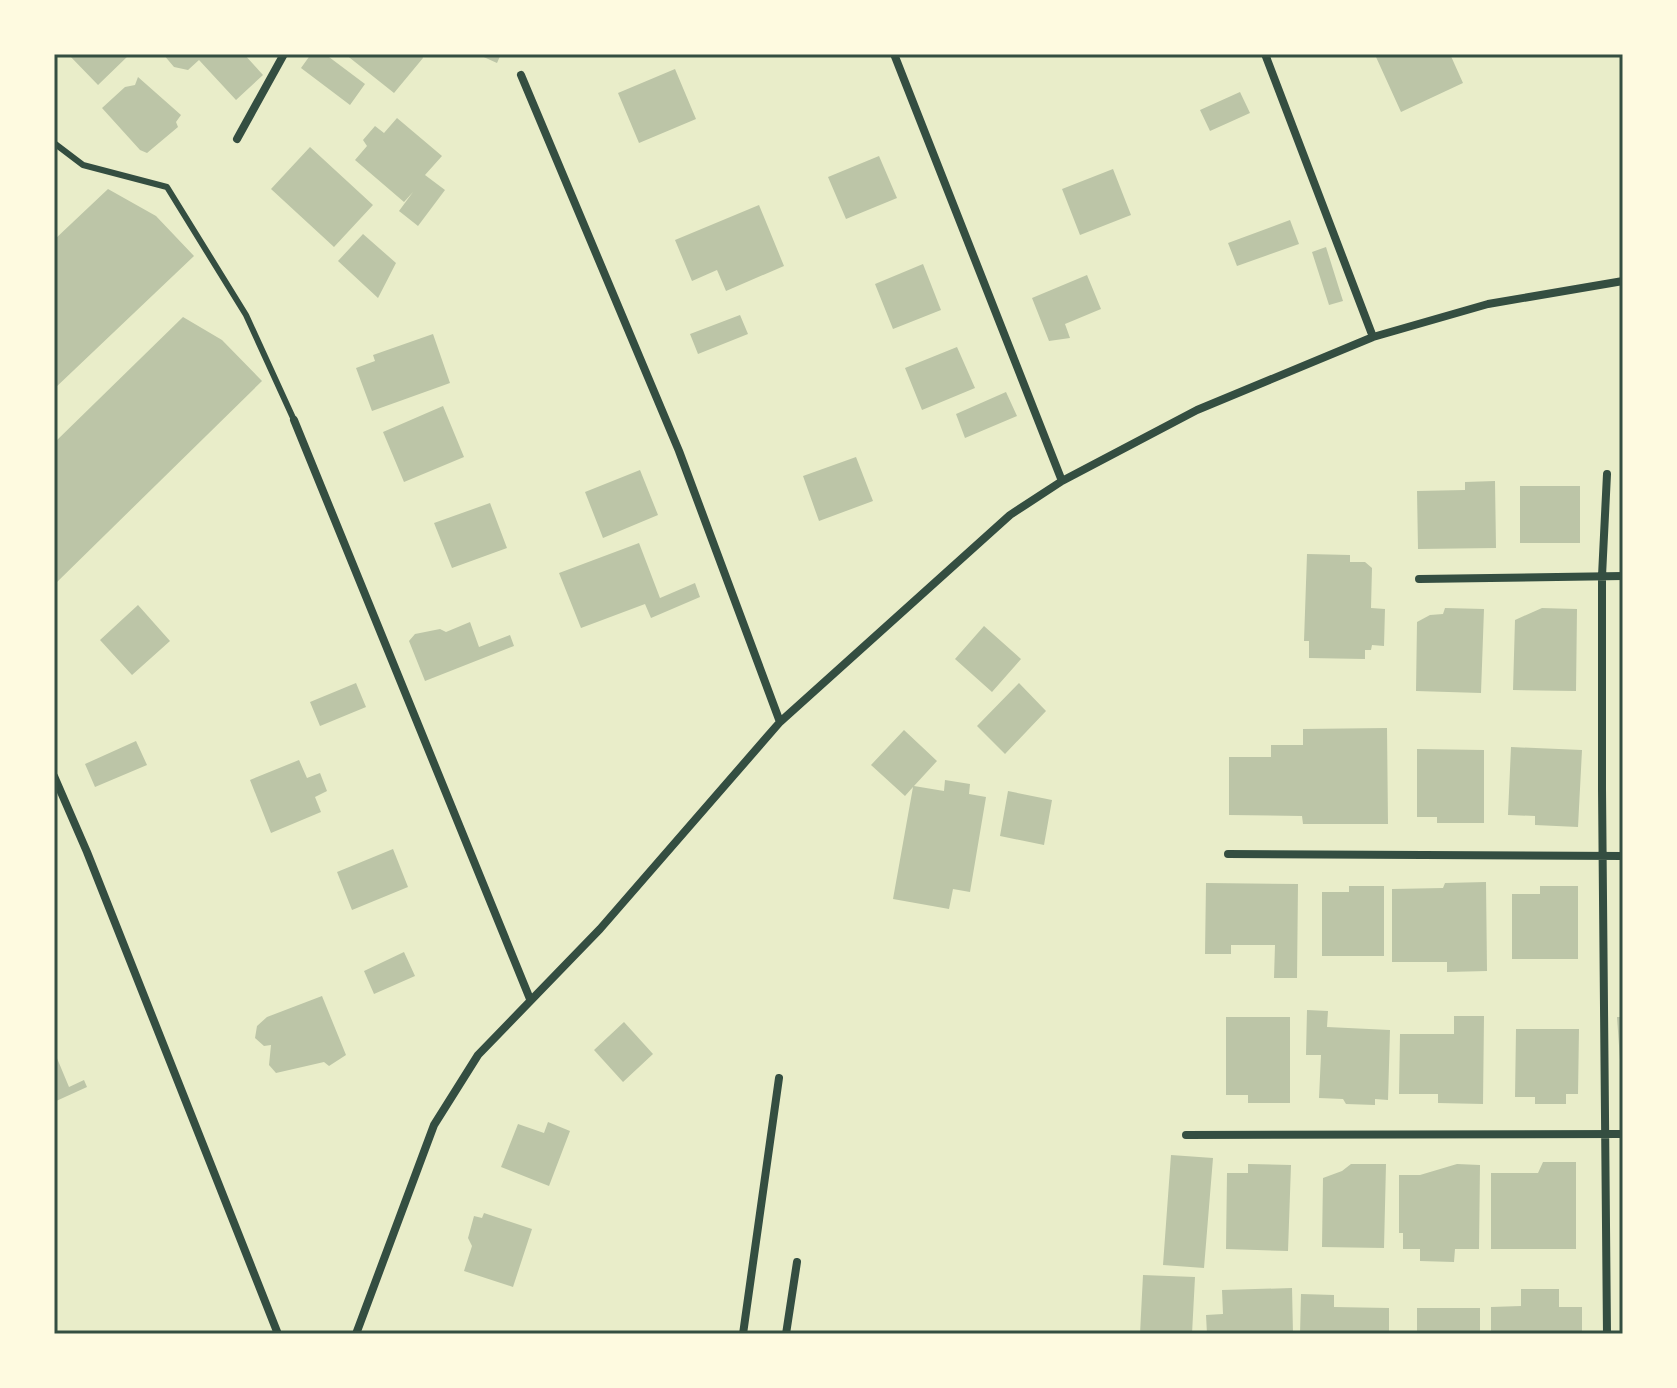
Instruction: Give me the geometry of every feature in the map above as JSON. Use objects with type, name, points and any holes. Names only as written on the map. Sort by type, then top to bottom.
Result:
[{"type":"street","points":[[237,139],[284,54]]},
{"type":"street","points":[[894,54],[1062,481]]},
{"type":"street","points":[[1265,54],[1373,337]]},
{"type":"street","points":[[521,75],[679,451],[780,722]]},
{"type":"street","points":[[356,1334],[434,1125],[478,1055],[600,929],[780,722],[1010,515],[1062,481],[1197,410],[1373,337],[1488,304],[1623,281]]},
{"type":"street","points":[[294,420],[530,999]]},
{"type":"street","points":[[1607,474],[1602,576],[1607,1334]]},
{"type":"street","points":[[1419,579],[1623,576]]},
{"type":"street","points":[[54,776],[278,1334]]},
{"type":"street","points":[[1228,854],[1623,856]]},
{"type":"street","points":[[743,1334],[779,1078]]},
{"type":"street","points":[[1186,1135],[1623,1134]]},
{"type":"street","points":[[786,1334],[797,1262]]},
{"type":"lane","points":[[54,143],[83,165],[167,187],[246,315],[294,420]]},
{"type":"building","points":[[68,54],[126,54],[128,56],[98,85]]},
{"type":"building","points":[[163,54],[244,54],[263,75],[236,100],[199,60],[188,70],[174,67]]},
{"type":"building","points":[[311,54],[325,54],[365,84],[350,105],[301,68]]},
{"type":"building","points":[[345,54],[421,54],[423,58],[394,93]]},
{"type":"building","points":[[477,54],[501,54],[497,63]]},
{"type":"building","points":[[1383,54],[1450,54],[1463,83],[1401,112],[1376,57]]},
{"type":"building","points":[[675,69],[696,119],[639,143],[618,93]]},
{"type":"building","points":[[138,77],[181,115],[176,122],[178,127],[147,153],[140,150],[102,108],[125,87],[135,85]]},
{"type":"building","points":[[1240,92],[1250,113],[1210,131],[1200,110]]},
{"type":"building","points":[[397,118],[442,156],[425,175],[445,190],[418,226],[399,211],[413,192],[404,202],[355,160],[367,146],[363,140],[375,126],[384,133]]},
{"type":"building","points":[[310,147],[373,205],[334,247],[271,189]]},
{"type":"building","points":[[879,156],[897,198],[846,219],[828,177]]},
{"type":"building","points":[[1113,169],[1131,215],[1080,235],[1062,189]]},
{"type":"building","points":[[108,189],[156,216],[194,256],[54,389],[54,240]]},
{"type":"building","points":[[759,205],[784,266],[726,291],[717,270],[692,281],[675,240]]},
{"type":"building","points":[[1290,220],[1299,244],[1237,266],[1228,243]]},
{"type":"building","points":[[363,234],[396,263],[378,298],[338,261]]},
{"type":"building","points":[[1326,247],[1343,301],[1329,305],[1312,252]]},
{"type":"building","points":[[923,264],[941,310],[893,329],[875,284]]},
{"type":"building","points":[[1087,275],[1101,309],[1065,324],[1070,338],[1049,341],[1032,298]]},
{"type":"building","points":[[740,315],[748,334],[698,354],[690,334]]},
{"type":"building","points":[[183,317],[222,340],[262,381],[54,585],[54,443]]},
{"type":"building","points":[[433,334],[450,383],[372,411],[356,368],[375,361],[373,355]]},
{"type":"building","points":[[957,347],[975,388],[922,410],[905,368]]},
{"type":"building","points":[[1006,392],[1017,416],[965,438],[956,414]]},
{"type":"building","points":[[443,406],[464,457],[404,482],[383,432]]},
{"type":"building","points":[[856,457],[873,501],[819,521],[803,476]]},
{"type":"building","points":[[640,470],[658,515],[603,538],[585,492]]},
{"type":"building","points":[[1495,481],[1496,548],[1418,549],[1417,491],[1465,490],[1465,482]]},
{"type":"building","points":[[1520,486],[1580,486],[1580,543],[1520,543]]},
{"type":"building","points":[[490,503],[507,548],[452,568],[434,523]]},
{"type":"building","points":[[639,543],[660,598],[695,583],[700,597],[651,618],[645,604],[581,628],[559,573]]},
{"type":"building","points":[[1307,554],[1350,555],[1350,562],[1365,562],[1372,568],[1371,608],[1385,609],[1384,646],[1372,645],[1371,650],[1365,650],[1365,659],[1309,658],[1309,641],[1304,641]]},
{"type":"building","points":[[138,605],[170,641],[132,675],[100,640]]},
{"type":"building","points":[[1445,608],[1484,609],[1481,693],[1416,691],[1417,622],[1430,615],[1443,614]]},
{"type":"building","points":[[1542,608],[1577,609],[1576,691],[1513,690],[1515,620]]},
{"type":"building","points":[[470,622],[479,647],[510,635],[514,646],[425,681],[409,641],[415,634],[440,629],[446,632]]},
{"type":"building","points":[[984,626],[1021,659],[992,692],[955,659]]},
{"type":"building","points":[[356,683],[366,707],[320,726],[310,702]]},
{"type":"building","points":[[1019,683],[1046,711],[1005,754],[977,726]]},
{"type":"building","points":[[1387,728],[1388,824],[1303,824],[1302,816],[1229,815],[1229,757],[1271,757],[1271,745],[1303,745],[1303,729]]},
{"type":"building","points":[[904,730],[937,761],[914,786],[944,791],[945,780],[970,784],[969,794],[986,797],[970,892],[953,889],[949,909],[893,899],[913,787],[905,796],[871,765]]},
{"type":"building","points":[[136,741],[147,765],[95,787],[85,764]]},
{"type":"building","points":[[1511,747],[1582,750],[1578,827],[1535,825],[1535,816],[1508,815]]},
{"type":"building","points":[[1417,749],[1484,750],[1484,823],[1437,823],[1437,817],[1417,817]]},
{"type":"building","points":[[299,760],[307,778],[320,773],[327,791],[315,797],[321,812],[271,833],[250,780]]},
{"type":"building","points":[[1008,791],[1052,800],[1044,845],[1000,836]]},
{"type":"building","points":[[393,849],[408,887],[352,910],[337,872]]},
{"type":"building","points":[[1486,882],[1487,971],[1447,972],[1447,962],[1392,962],[1392,889],[1443,888],[1445,883]]},
{"type":"building","points":[[1206,883],[1298,884],[1297,978],[1274,978],[1275,945],[1231,945],[1231,954],[1205,954]]},
{"type":"building","points":[[1349,886],[1384,886],[1384,956],[1322,956],[1322,892],[1349,892]]},
{"type":"building","points":[[1540,886],[1578,886],[1578,959],[1512,959],[1512,894],[1540,894]]},
{"type":"building","points":[[404,952],[415,976],[374,994],[364,971]]},
{"type":"building","points":[[322,996],[346,1055],[329,1066],[324,1062],[276,1073],[269,1065],[271,1045],[264,1046],[255,1038],[257,1026],[267,1017]]},
{"type":"building","points":[[1307,1010],[1328,1011],[1327,1027],[1390,1030],[1388,1100],[1375,1099],[1375,1105],[1346,1104],[1343,1099],[1319,1098],[1321,1055],[1306,1055]]},
{"type":"building","points":[[1454,1016],[1484,1016],[1483,1104],[1438,1103],[1438,1094],[1399,1094],[1400,1034],[1454,1034]]},
{"type":"building","points":[[1226,1017],[1290,1017],[1290,1103],[1248,1103],[1248,1095],[1226,1095]]},
{"type":"building","points":[[1617,1017],[1623,1017],[1623,1074],[1621,1074]]},
{"type":"building","points":[[624,1022],[653,1054],[623,1082],[594,1050]]},
{"type":"building","points":[[1516,1029],[1579,1029],[1578,1094],[1566,1094],[1566,1104],[1535,1104],[1535,1097],[1515,1097]]},
{"type":"building","points":[[54,1051],[69,1087],[84,1080],[87,1087],[54,1102]]},
{"type":"building","points":[[548,1122],[570,1131],[549,1186],[501,1167],[518,1124],[544,1133]]},
{"type":"building","points":[[1171,1155],[1213,1158],[1204,1268],[1163,1265]]},
{"type":"building","points":[[1543,1162],[1576,1162],[1576,1249],[1491,1249],[1491,1173],[1538,1173]]},
{"type":"building","points":[[1248,1164],[1291,1165],[1288,1251],[1226,1249],[1227,1173],[1248,1173]]},
{"type":"building","points":[[1351,1164],[1386,1164],[1384,1248],[1322,1247],[1323,1178]]},
{"type":"building","points":[[1457,1164],[1480,1165],[1479,1249],[1455,1249],[1454,1262],[1420,1261],[1420,1249],[1403,1249],[1403,1233],[1399,1233],[1399,1175],[1420,1175]]},
{"type":"building","points":[[484,1213],[532,1229],[513,1287],[464,1271],[472,1246],[468,1238],[474,1216],[482,1218]]},
{"type":"building","points":[[1143,1275],[1195,1277],[1192,1334],[1140,1334]]},
{"type":"building","points":[[1292,1288],[1293,1334],[1207,1334],[1206,1315],[1223,1314],[1222,1290]]},
{"type":"building","points":[[1521,1289],[1559,1289],[1559,1307],[1582,1307],[1582,1334],[1491,1334],[1491,1307],[1521,1306]]},
{"type":"building","points":[[1301,1294],[1334,1295],[1334,1307],[1389,1308],[1389,1334],[1300,1334]]},
{"type":"building","points":[[1417,1308],[1480,1308],[1480,1334],[1417,1334]]}]
